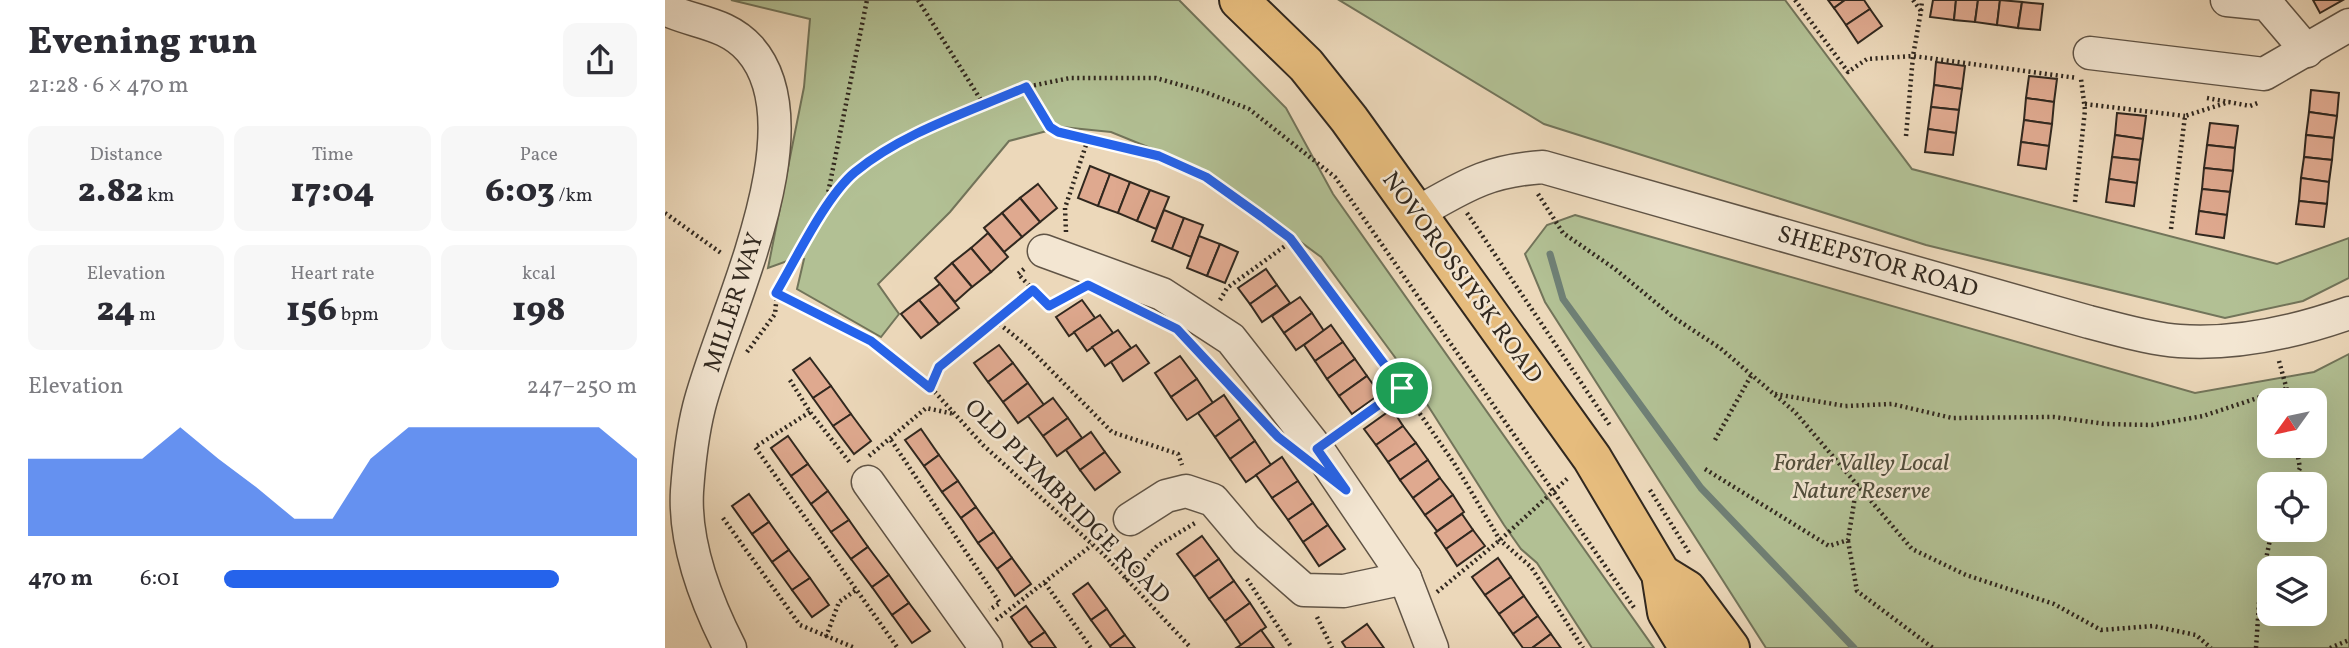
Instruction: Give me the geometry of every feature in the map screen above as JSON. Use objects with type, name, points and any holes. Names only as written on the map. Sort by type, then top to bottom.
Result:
[{"type":"main road","name":"NOVOROSSIYSK ROAD","points":[[1239,0],[1306,65],[1417,212],[1592,458],[1676,566],[1687,590],[1730,648]]},
{"type":"main road","name":"NOVOROSSIYSK ROAD","points":[[1676,566],[1667,612],[1689,648]]},
{"type":"street","points":[[2227,0],[2267,4],[2307,51]]},
{"type":"street","name":"MILLER WAY","points":[[665,9],[726,29],[750,49],[764,71],[775,104],[775,149],[758,226],[699,407],[690,456],[687,495],[692,544],[703,584],[730,648]]},
{"type":"street","points":[[2085,66],[2264,74],[2349,25]]},
{"type":"street","name":"SHEEPSTOR ROAD","points":[[1417,212],[1479,177],[1506,169],[1543,167],[2089,322],[2179,341],[2269,335],[2313,326],[2349,313]]},
{"type":"street","points":[[1055,244],[1162,294],[1231,339],[1317,449],[1405,578],[1432,648]]},
{"type":"street","points":[[861,474],[993,633]]},
{"type":"street","points":[[1130,519],[1166,496],[1186,491],[1213,500],[1246,539],[1304,590],[1343,591],[1405,578]]},
{"type":"path","points":[[824,212],[852,85],[867,0]]},
{"type":"path","points":[[918,0],[984,105]]},
{"type":"path","points":[[1795,0],[1848,72],[1867,59],[1913,56]]},
{"type":"path","points":[[1913,0],[1921,11]]},
{"type":"path","points":[[1906,136],[1913,56],[1922,0]]},
{"type":"path","points":[[2074,202],[2085,104],[2085,66]]},
{"type":"path","points":[[758,338],[775,314],[776,293],[824,212],[853,173],[911,136],[1026,87],[1070,78],[1156,78],[1202,91],[1249,109],[1335,177],[1638,614]]},
{"type":"path","points":[[1026,87],[1050,127],[1058,132],[1159,156],[1206,177],[1292,242],[1402,388],[1454,463],[1500,540],[1531,568],[1583,648]]},
{"type":"path","points":[[2085,104],[2185,116],[2230,102]]},
{"type":"path","points":[[2171,229],[2185,116]]},
{"type":"path","points":[[1055,244],[1088,139]]},
{"type":"path","points":[[1543,167],[1536,192],[1563,233],[1752,374],[1795,412],[1912,549],[1966,575],[2054,604],[2101,630],[2153,626],[2196,635],[2211,648]]},
{"type":"path","points":[[665,212],[722,254]]},
{"type":"path","points":[[1227,288],[1292,242]]},
{"type":"path","points":[[930,388],[939,367],[1033,290],[1049,306],[1078,290]]},
{"type":"path","name":"OLD PLYMBRIDGE ROAD","points":[[776,293],[871,341],[930,388],[983,445],[1092,545],[1191,648]]},
{"type":"path","points":[[997,322],[1027,346],[1112,432],[1178,454],[1189,489],[1186,491]]},
{"type":"path","points":[[2269,335],[2288,388]]},
{"type":"path","points":[[1195,349],[1232,388]]},
{"type":"path","points":[[1715,440],[1752,374]]},
{"type":"path","points":[[790,380],[810,411],[861,474]]},
{"type":"path","points":[[1317,449],[1402,388]]},
{"type":"path","points":[[1774,394],[1845,406],[1892,404],[1952,418],[2054,417],[2105,424],[2152,425],[2203,416],[2257,398]]},
{"type":"path","points":[[955,414],[926,408],[891,440],[1000,603],[988,612],[993,633]]},
{"type":"path","points":[[810,411],[755,447],[897,647]]},
{"type":"path","points":[[1705,469],[1829,546],[1848,540]]},
{"type":"path","points":[[1857,484],[1848,540],[1857,591],[1933,648]]},
{"type":"path","points":[[1648,486],[1676,566]]},
{"type":"path","points":[[1417,608],[1500,540],[1552,492]]},
{"type":"path","points":[[1126,580],[1157,546],[1204,517]]},
{"type":"path","points":[[723,518],[800,625],[855,648]]},
{"type":"path","points":[[2256,648],[2260,587],[2269,542]]},
{"type":"path","points":[[993,633],[1045,583],[1092,545]]},
{"type":"path","points":[[1045,583],[1091,648]]},
{"type":"path","points":[[825,637],[839,602],[856,590]]},
{"type":"path","points":[[2330,648],[2349,640]]},
{"type":"green space","points":[[731,0],[1179,0],[1286,108],[1333,194],[1654,648],[1592,648],[1537,563],[1521,549],[1504,525],[1411,379],[1321,257],[1202,169],[1111,132],[1062,127],[1009,141],[950,212],[878,284],[899,314],[881,337],[797,289],[804,259],[790,260],[768,268],[804,87],[810,19]]},
{"type":"green space","points":[[1339,0],[1785,0],[1912,169],[2277,264],[2349,238],[2349,278],[2303,301],[2225,318],[1926,245],[1544,124]]},
{"type":"green space","name":"Forder Valley Local Nature Reserve","points":[[1575,215],[2195,393],[2314,372],[2349,354],[2349,648],[1766,648],[1545,302],[1525,254],[1547,225]]},
{"type":"building","points":[[1828,0],[1845,0],[1834,8]]},
{"type":"building","points":[[1845,0],[1864,0],[1870,9],[1846,25],[1834,8]]},
{"type":"building","points":[[1933,0],[1956,0],[1954,20],[1930,17]]},
{"type":"building","points":[[1956,0],[1978,0],[1975,22],[1954,20]]},
{"type":"building","points":[[1978,0],[2000,0],[1997,25],[1975,22]]},
{"type":"building","points":[[2000,0],[2022,2],[2018,28],[1997,25]]},
{"type":"building","points":[[2313,0],[2343,0],[2320,13]]},
{"type":"building","points":[[2022,2],[2043,4],[2040,30],[2018,28]]},
{"type":"building","points":[[1870,9],[1882,26],[1858,43],[1846,25]]},
{"type":"building","points":[[1936,62],[1965,66],[1962,89],[1934,85]]},
{"type":"building","points":[[2029,76],[2057,79],[2054,102],[2026,98]]},
{"type":"building","points":[[1934,85],[1962,89],[1959,110],[1931,107]]},
{"type":"building","points":[[2311,90],[2339,93],[2337,116],[2309,112]]},
{"type":"building","points":[[2026,98],[2054,102],[2052,124],[2024,120]]},
{"type":"building","points":[[1931,107],[1959,110],[1956,133],[1928,129]]},
{"type":"building","points":[[2309,112],[2337,116],[2334,138],[2306,135]]},
{"type":"building","points":[[2117,113],[2146,116],[2143,139],[2115,135]]},
{"type":"building","points":[[2024,120],[2052,124],[2049,146],[2021,142]]},
{"type":"building","points":[[2210,123],[2238,126],[2235,148],[2207,145]]},
{"type":"building","points":[[1928,129],[1956,133],[1953,155],[1925,152]]},
{"type":"building","points":[[2115,135],[2143,139],[2140,160],[2112,157]]},
{"type":"building","points":[[2306,135],[2334,138],[2332,160],[2304,157]]},
{"type":"building","points":[[2021,142],[2049,146],[2046,169],[2018,165]]},
{"type":"building","points":[[2207,145],[2235,148],[2233,171],[2204,168]]},
{"type":"building","points":[[2112,157],[2140,160],[2137,183],[2109,179]]},
{"type":"building","points":[[2304,157],[2332,160],[2329,182],[2301,178]]},
{"type":"building","points":[[1090,166],[1110,174],[1098,206],[1078,198]]},
{"type":"building","points":[[2204,168],[2233,171],[2230,192],[2202,189]]},
{"type":"building","points":[[1110,174],[1130,182],[1118,213],[1098,206]]},
{"type":"building","points":[[2301,178],[2329,182],[2327,204],[2299,201]]},
{"type":"building","points":[[2109,179],[2137,183],[2134,206],[2106,202]]},
{"type":"building","points":[[1130,182],[1150,190],[1137,221],[1118,213]]},
{"type":"building","points":[[1038,184],[1057,208],[1040,222],[1020,198]]},
{"type":"building","points":[[2202,189],[2230,192],[2227,215],[2199,211]]},
{"type":"building","points":[[1150,190],[1169,197],[1156,229],[1137,221]]},
{"type":"building","points":[[1020,198],[1040,222],[1022,237],[1002,213]]},
{"type":"building","points":[[2299,201],[2327,204],[2324,227],[2296,224]]},
{"type":"building","points":[[1164,210],[1184,218],[1172,249],[1152,241]]},
{"type":"building","points":[[2199,211],[2227,215],[2224,238],[2196,234]]},
{"type":"building","points":[[1002,213],[1022,237],[1004,252],[984,228]]},
{"type":"building","points":[[1184,218],[1203,225],[1191,257],[1172,249]]},
{"type":"building","points":[[988,233],[1008,257],[991,272],[971,248]]},
{"type":"building","points":[[1199,236],[1220,244],[1207,276],[1187,268]]},
{"type":"building","points":[[1220,244],[1238,252],[1225,283],[1207,276]]},
{"type":"building","points":[[971,248],[991,272],[972,287],[952,263]]},
{"type":"building","points":[[952,263],[972,287],[955,302],[935,278]]},
{"type":"building","points":[[1266,269],[1277,285],[1250,304],[1238,288]]},
{"type":"building","points":[[940,284],[959,308],[939,324],[919,300]]},
{"type":"building","points":[[1277,285],[1290,303],[1262,322],[1250,304]]},
{"type":"building","points":[[1300,297],[1312,313],[1284,333],[1272,316]]},
{"type":"building","points":[[919,300],[939,324],[921,338],[901,314]]},
{"type":"building","points":[[1082,300],[1095,318],[1069,336],[1056,317]]},
{"type":"building","points":[[1312,313],[1324,331],[1296,350],[1284,333]]},
{"type":"building","points":[[1100,315],[1113,333],[1087,351],[1074,332]]},
{"type":"building","points":[[1331,325],[1343,342],[1315,361],[1304,345]]},
{"type":"building","points":[[1118,330],[1131,348],[1105,366],[1092,347]]},
{"type":"building","points":[[1343,342],[1355,359],[1327,379],[1315,361]]},
{"type":"building","points":[[999,345],[1013,363],[988,382],[974,363]]},
{"type":"building","points":[[1136,345],[1149,363],[1123,381],[1111,362]]},
{"type":"building","points":[[1180,356],[1197,379],[1171,397],[1155,373]]},
{"type":"building","points":[[810,358],[831,386],[813,398],[793,370]]},
{"type":"building","points":[[1355,359],[1367,376],[1339,396],[1327,379]]},
{"type":"building","points":[[1013,363],[1028,383],[1003,402],[988,382]]},
{"type":"building","points":[[1367,376],[1380,394],[1352,414],[1339,396]]},
{"type":"building","points":[[1197,379],[1213,403],[1187,420],[1171,397]]},
{"type":"building","points":[[1028,383],[1044,405],[1018,423],[1003,402]]},
{"type":"building","points":[[831,386],[851,414],[833,426],[813,398]]},
{"type":"building","points":[[1224,395],[1240,419],[1215,437],[1198,413]]},
{"type":"building","points":[[1053,398],[1068,418],[1043,436],[1028,416]]},
{"type":"building","points":[[1392,409],[1403,426],[1376,445],[1364,429]]},
{"type":"building","points":[[851,414],[871,441],[854,454],[833,426]]},
{"type":"building","points":[[1068,418],[1082,438],[1057,456],[1043,436]]},
{"type":"building","points":[[1240,419],[1255,441],[1230,459],[1215,437]]},
{"type":"building","points":[[1403,426],[1416,443],[1388,462],[1376,445]]},
{"type":"building","points":[[921,429],[939,455],[924,466],[905,440]]},
{"type":"building","points":[[1091,432],[1105,452],[1080,470],[1066,450]]},
{"type":"building","points":[[788,436],[808,464],[791,476],[771,448]]},
{"type":"building","points":[[1255,441],[1271,465],[1246,482],[1230,459]]},
{"type":"building","points":[[1416,443],[1428,460],[1400,480],[1388,462]]},
{"type":"building","points":[[1105,452],[1120,472],[1095,490],[1080,470]]},
{"type":"building","points":[[939,455],[958,481],[942,492],[924,466]]},
{"type":"building","points":[[1282,457],[1298,481],[1272,498],[1256,475]]},
{"type":"building","points":[[1428,460],[1440,478],[1413,498],[1400,480]]},
{"type":"building","points":[[808,464],[828,491],[811,504],[791,476]]},
{"type":"building","points":[[1440,478],[1453,495],[1425,515],[1413,498]]},
{"type":"building","points":[[958,481],[976,507],[961,518],[942,492]]},
{"type":"building","points":[[1298,481],[1313,503],[1288,520],[1272,498]]},
{"type":"building","points":[[828,491],[849,520],[831,532],[811,504]]},
{"type":"building","points":[[749,494],[769,522],[752,534],[732,506]]},
{"type":"building","points":[[1453,495],[1464,512],[1437,531],[1425,515]]},
{"type":"building","points":[[1313,503],[1328,525],[1303,542],[1288,520]]},
{"type":"building","points":[[976,507],[994,532],[978,543],[961,518]]},
{"type":"building","points":[[1462,514],[1473,530],[1446,549],[1435,533]]},
{"type":"building","points":[[849,520],[868,547],[851,559],[831,532]]},
{"type":"building","points":[[769,522],[789,550],[772,562],[752,534]]},
{"type":"building","points":[[1328,525],[1345,549],[1319,566],[1303,542]]},
{"type":"building","points":[[1473,530],[1485,546],[1457,566],[1446,549]]},
{"type":"building","points":[[994,532],[1012,558],[997,569],[978,543]]},
{"type":"building","points":[[1202,536],[1219,559],[1194,577],[1177,554]]},
{"type":"building","points":[[868,547],[889,575],[872,587],[851,559]]},
{"type":"building","points":[[789,550],[810,578],[792,590],[772,562]]},
{"type":"building","points":[[1012,558],[1031,584],[1015,596],[997,569]]},
{"type":"building","points":[[1498,558],[1511,577],[1485,595],[1472,577]]},
{"type":"building","points":[[1219,559],[1234,581],[1209,599],[1194,577]]},
{"type":"building","points":[[889,575],[909,603],[892,615],[872,587]]},
{"type":"building","points":[[1511,577],[1524,596],[1499,614],[1485,595]]},
{"type":"building","points":[[810,578],[829,605],[812,617],[792,590]]},
{"type":"building","points":[[1234,581],[1250,603],[1225,621],[1209,599]]},
{"type":"building","points":[[1088,583],[1107,609],[1091,620],[1073,594]]},
{"type":"building","points":[[1524,596],[1538,616],[1513,634],[1499,614]]},
{"type":"building","points":[[909,603],[930,631],[912,643],[892,615]]},
{"type":"building","points":[[1250,603],[1266,627],[1241,645],[1225,621]]},
{"type":"building","points":[[1026,606],[1045,632],[1029,643],[1011,617]]},
{"type":"building","points":[[1107,609],[1125,635],[1110,646],[1091,620]]},
{"type":"building","points":[[1538,616],[1551,634],[1532,648],[1523,648],[1513,634]]},
{"type":"building","points":[[1367,624],[1384,648],[1346,648],[1342,642]]},
{"type":"building","points":[[1261,630],[1274,648],[1236,648],[1241,645]]},
{"type":"building","points":[[1045,632],[1056,648],[1033,648],[1029,643]]},
{"type":"building","points":[[1551,634],[1561,648],[1532,648]]},
{"type":"building","points":[[1125,635],[1135,648],[1111,648],[1110,646]]},
{"type":"waterway","points":[[1550,254],[1563,299],[1701,488],[1854,648]]},
{"type":"route","points":[[1026,87],[1050,127],[1058,132],[1159,156],[1206,177],[1290,238],[1402,388],[1317,449],[1346,490],[1278,437],[1177,329],[1088,285],[1049,306],[1033,290],[939,367],[930,388],[871,341],[776,293],[824,212],[853,173],[911,136],[1026,87]]}]
